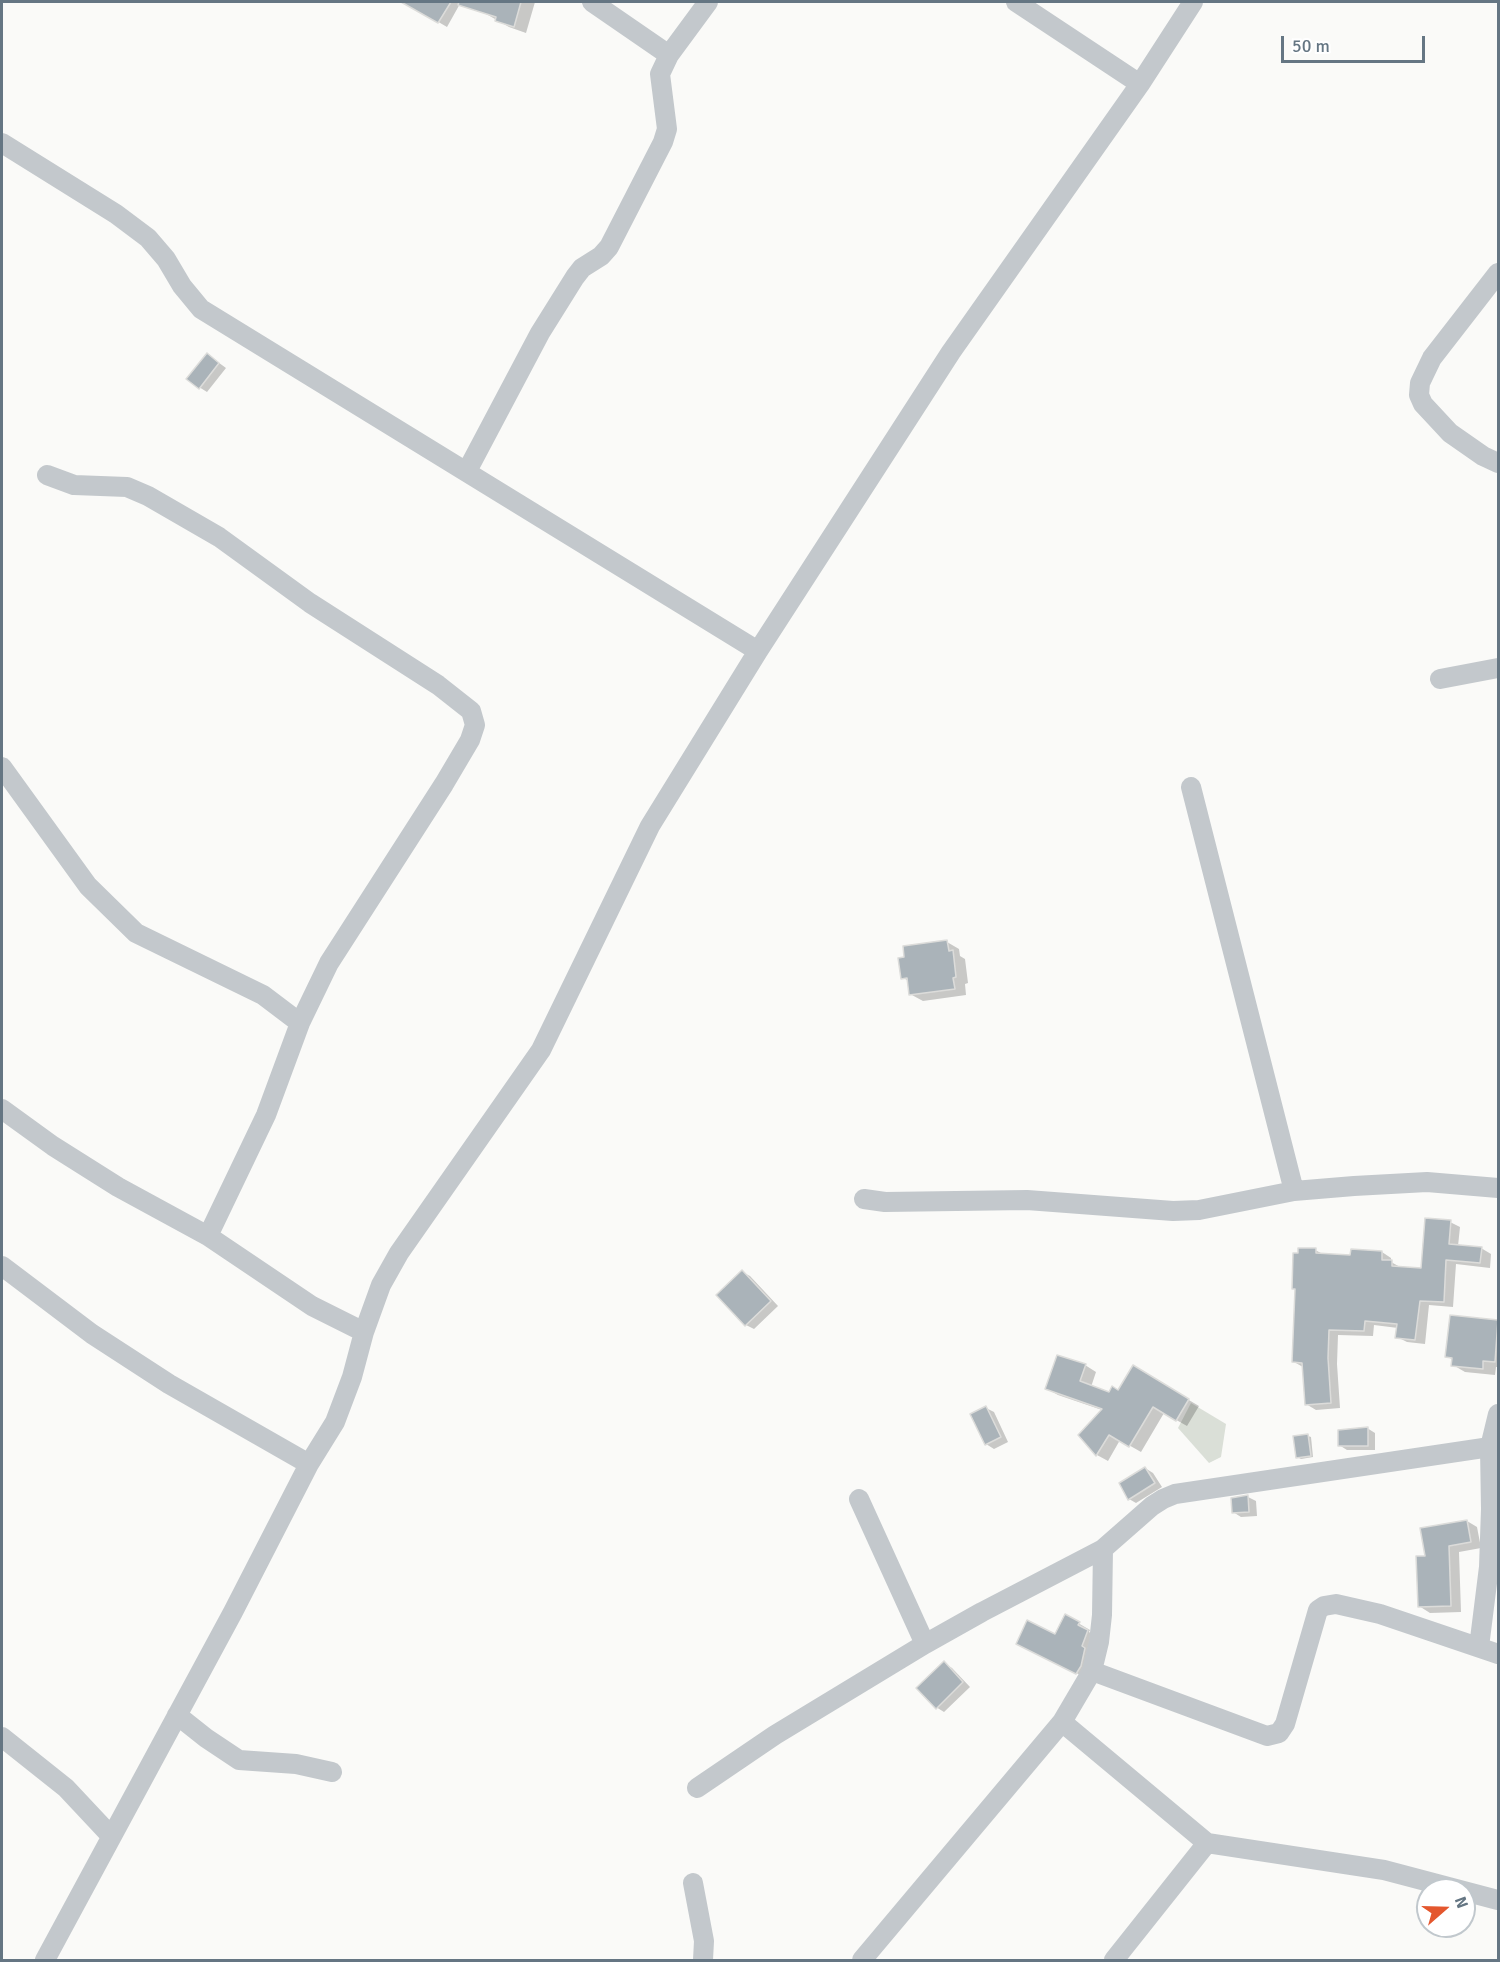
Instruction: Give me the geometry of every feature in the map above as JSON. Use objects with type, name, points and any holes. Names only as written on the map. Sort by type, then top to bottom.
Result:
[{"type":"street","points":[[592,2],[669,55]]},
{"type":"street","points":[[466,471],[540,333],[574,277],[609,247],[663,142],[667,129],[660,74],[669,55],[708,2]]},
{"type":"street","points":[[1016,2],[1140,84]]},
{"type":"street","points":[[45,1960],[233,1612],[309,1464],[334,1422],[352,1377],[364,1332],[381,1285],[399,1253],[541,1050],[650,826],[758,651],[951,352],[1140,84],[1193,2]]},
{"type":"street","points":[[2,143],[116,214],[148,238],[201,309],[758,651]]},
{"type":"street","points":[[1498,273],[1432,358],[1420,383],[1419,395],[1423,404],[1450,434],[1498,463]]},
{"type":"street","points":[[46,475],[74,485],[127,487],[148,496],[219,537],[310,603],[438,685],[471,711],[475,725],[470,740],[444,784],[329,963],[300,1023],[266,1115],[208,1236]]},
{"type":"street","points":[[1440,679],[1498,668]]},
{"type":"street","points":[[2,767],[88,886],[136,933],[263,995],[300,1023]]},
{"type":"street","points":[[1191,787],[1294,1191]]},
{"type":"street","points":[[2,1109],[53,1146],[118,1187],[208,1236],[312,1306],[364,1332]]},
{"type":"street","points":[[864,1199],[885,1202],[1027,1200],[1173,1211],[1199,1210],[1294,1191],[1427,1182],[1498,1188]]},
{"type":"street","points":[[6,1277],[169,1384],[309,1464]]},
{"type":"street","points":[[1479,1647],[1489,1567],[1490,1447],[1498,1414]]},
{"type":"street","points":[[697,1788],[775,1735],[925,1644],[1103,1549],[1152,1506],[1175,1494],[1490,1447]]},
{"type":"street","points":[[859,1500],[925,1644]]},
{"type":"street","points":[[862,1960],[1062,1722],[1092,1671],[1102,1615],[1103,1549]]},
{"type":"street","points":[[1092,1671],[1267,1736],[1279,1733],[1285,1724],[1318,1610],[1324,1606],[1335,1604],[1380,1614],[1498,1654]]},
{"type":"street","points":[[177,1715],[239,1760],[296,1764],[332,1772]]},
{"type":"street","points":[[1062,1722],[1207,1843],[1384,1870],[1498,1900]]},
{"type":"street","points":[[2,1737],[66,1788],[111,1836]]},
{"type":"street","points":[[1114,1960],[1207,1843]]},
{"type":"street","points":[[693,1883],[704,1941],[703,1960]]},
{"type":"shaded area","points":[[1191,1403],[1226,1424],[1221,1457],[1209,1463],[1178,1428]]},
{"type":"building","points":[[401,2],[451,2],[438,23]]},
{"type":"building","points":[[459,2],[521,2],[514,27],[495,21],[496,17],[458,5]]},
{"type":"building","points":[[207,353],[219,363],[199,389],[186,379]]},
{"type":"building","points":[[947,940],[949,951],[953,950],[955,989],[909,995],[907,978],[901,979],[898,958],[904,957],[903,946]]},
{"type":"building","points":[[1425,1218],[1451,1220],[1449,1244],[1482,1247],[1480,1263],[1446,1260],[1444,1302],[1420,1301],[1415,1340],[1395,1338],[1397,1324],[1365,1321],[1364,1331],[1329,1330],[1331,1403],[1305,1405],[1302,1363],[1292,1362],[1295,1289],[1292,1289],[1293,1253],[1298,1253],[1298,1248],[1316,1248],[1316,1253],[1350,1255],[1351,1249],[1382,1251],[1382,1260],[1392,1260],[1392,1266],[1421,1268]]},
{"type":"building","points":[[742,1270],[771,1301],[745,1326],[716,1295]]},
{"type":"building","points":[[1450,1315],[1498,1320],[1495,1362],[1483,1361],[1483,1369],[1451,1366],[1452,1358],[1445,1357]]},
{"type":"building","points":[[1057,1355],[1086,1364],[1080,1381],[1109,1392],[1112,1386],[1118,1390],[1133,1365],[1189,1399],[1176,1421],[1153,1407],[1129,1447],[1109,1435],[1096,1456],[1078,1435],[1102,1409],[1045,1389]]},
{"type":"building","points":[[986,1406],[1001,1437],[985,1445],[970,1414]]},
{"type":"building","points":[[1368,1427],[1368,1446],[1338,1446],[1338,1430]]},
{"type":"building","points":[[1308,1434],[1311,1456],[1296,1458],[1293,1436]]},
{"type":"building","points":[[1145,1467],[1155,1483],[1128,1500],[1119,1483]]},
{"type":"building","points":[[1248,1495],[1249,1512],[1232,1513],[1231,1498]]},
{"type":"building","points":[[1467,1520],[1471,1542],[1449,1546],[1451,1606],[1418,1607],[1416,1556],[1425,1556],[1420,1528]]},
{"type":"building","points":[[1065,1614],[1080,1622],[1078,1625],[1088,1630],[1082,1646],[1085,1648],[1081,1666],[1076,1674],[1016,1644],[1027,1620],[1055,1634]]},
{"type":"building","points":[[944,1661],[963,1682],[936,1709],[916,1688]]}]
